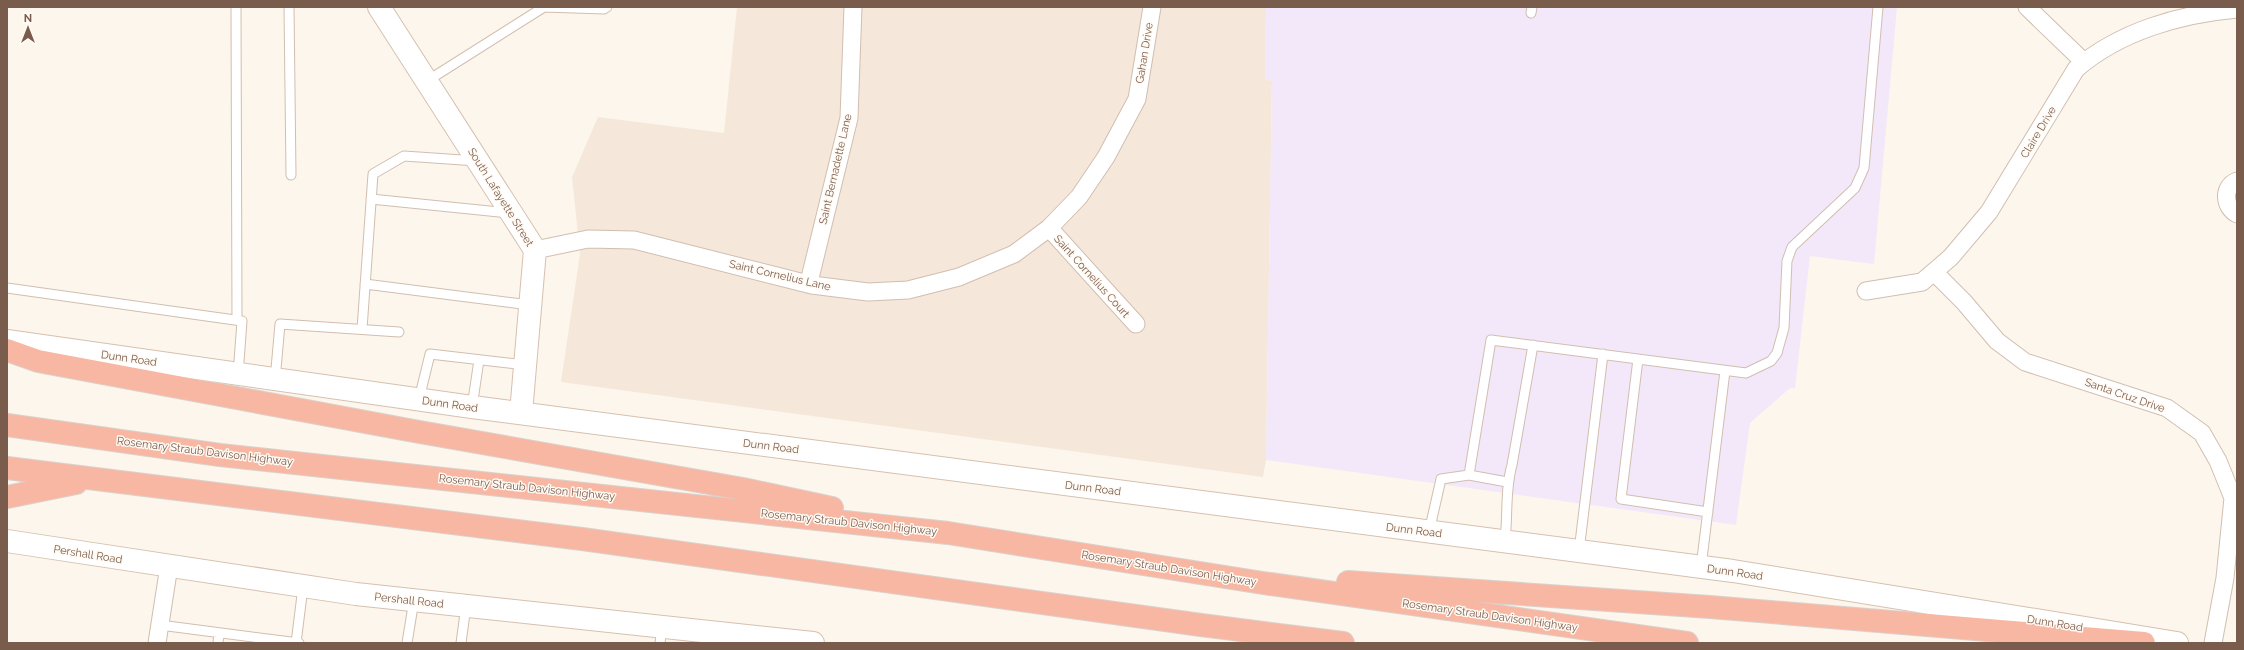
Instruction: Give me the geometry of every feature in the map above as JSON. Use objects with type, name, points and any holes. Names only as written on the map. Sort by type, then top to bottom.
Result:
[{"type":"highway","points":[[7,350],[38,361],[414,431],[743,489],[948,533]]},
{"type":"highway","name":"Rosemary Straub Davison Highway","points":[[7,425],[220,455],[948,533],[1263,583],[1687,643]]},
{"type":"highway","points":[[7,468],[94,480],[582,539],[1201,625],[1343,643]]},
{"type":"highway","points":[[7,497],[94,480]]},
{"type":"highway","points":[[1263,583],[1312,579],[1718,607],[2144,643]]},
{"type":"highway","points":[[1201,625],[1288,643]]},
{"type":"street","name":"South Lafayette Street","points":[[379,7],[535,250],[521,413]]},
{"type":"street","name":"Saint Bernadette Lane","points":[[809,282],[849,118],[853,7]]},
{"type":"street","name":"Gahan Drive","points":[[1137,99],[1152,7]]},
{"type":"street","points":[[2027,7],[2084,62]]},
{"type":"street","name":"Claire Drive","points":[[1866,291],[1922,282],[1951,257],[1989,212],[2076,68],[2094,53],[2160,23],[2206,12],[2237,9]]},
{"type":"street","name":"Saint Cornelius Lane","points":[[535,250],[588,239],[634,240],[809,282],[812,285],[868,292],[908,290],[958,277],[1014,254],[1049,228],[1079,197],[1106,157],[1137,99]]},
{"type":"street","points":[[2237,181],[2229,187],[2226,194],[2229,208],[2237,214]]},
{"type":"street","name":"Saint Cornelius Court","points":[[1049,228],[1136,324]]},
{"type":"street","name":"Santa Cruz Drive","points":[[1934,272],[1964,302],[1997,340],[2025,362],[2167,408],[2202,433],[2218,462],[2234,498],[2225,578],[2213,643]]},
{"type":"street","name":"Dunn Road","points":[[7,341],[188,365],[238,375],[472,407],[1701,567],[2177,643]]},
{"type":"street","name":"Pershall Road","points":[[7,541],[303,586],[466,606],[661,635],[806,642]]},
{"type":"street","points":[[157,643],[168,566]]},
{"type":"lane","points":[[236,7],[237,320]]},
{"type":"lane","points":[[289,7],[291,175]]},
{"type":"lane","points":[[427,81],[544,7],[604,9],[607,7]]},
{"type":"lane","points":[[1468,475],[1491,340],[1746,373],[1771,361],[1777,353],[1784,328],[1787,261],[1792,248],[1855,188],[1864,168],[1878,7]]},
{"type":"lane","points":[[362,329],[373,174],[404,156],[478,162]]},
{"type":"lane","points":[[371,199],[512,214]]},
{"type":"lane","points":[[365,284],[530,305]]},
{"type":"lane","points":[[7,288],[242,320],[238,375]]},
{"type":"lane","points":[[275,380],[280,324],[399,332]]},
{"type":"lane","points":[[1504,541],[1508,517],[1507,482],[1512,465],[1533,345]]},
{"type":"lane","points":[[419,399],[430,354],[525,365]]},
{"type":"lane","points":[[1579,551],[1603,354]]},
{"type":"lane","points":[[1638,359],[1622,499],[1708,512]]},
{"type":"lane","points":[[472,407],[479,360]]},
{"type":"lane","points":[[1701,567],[1725,371]]},
{"type":"lane","points":[[1429,532],[1441,479],[1468,475],[1507,482]]},
{"type":"lane","points":[[296,643],[303,586]]},
{"type":"lane","points":[[407,643],[414,600]]},
{"type":"lane","points":[[461,643],[466,606]]},
{"type":"lane","points":[[160,625],[299,643]]},
{"type":"lane","points":[[218,643],[219,633]]},
{"type":"shaded area","points":[[737,7],[1266,7],[1265,79],[1272,81],[1266,460],[1263,477],[561,382],[580,254],[572,177],[598,117],[724,133]]},
{"type":"shaded area","points":[[1266,7],[1897,7],[1874,264],[1810,256],[1795,388],[1790,388],[1750,423],[1736,525],[1266,460],[1272,81],[1265,79]]}]
